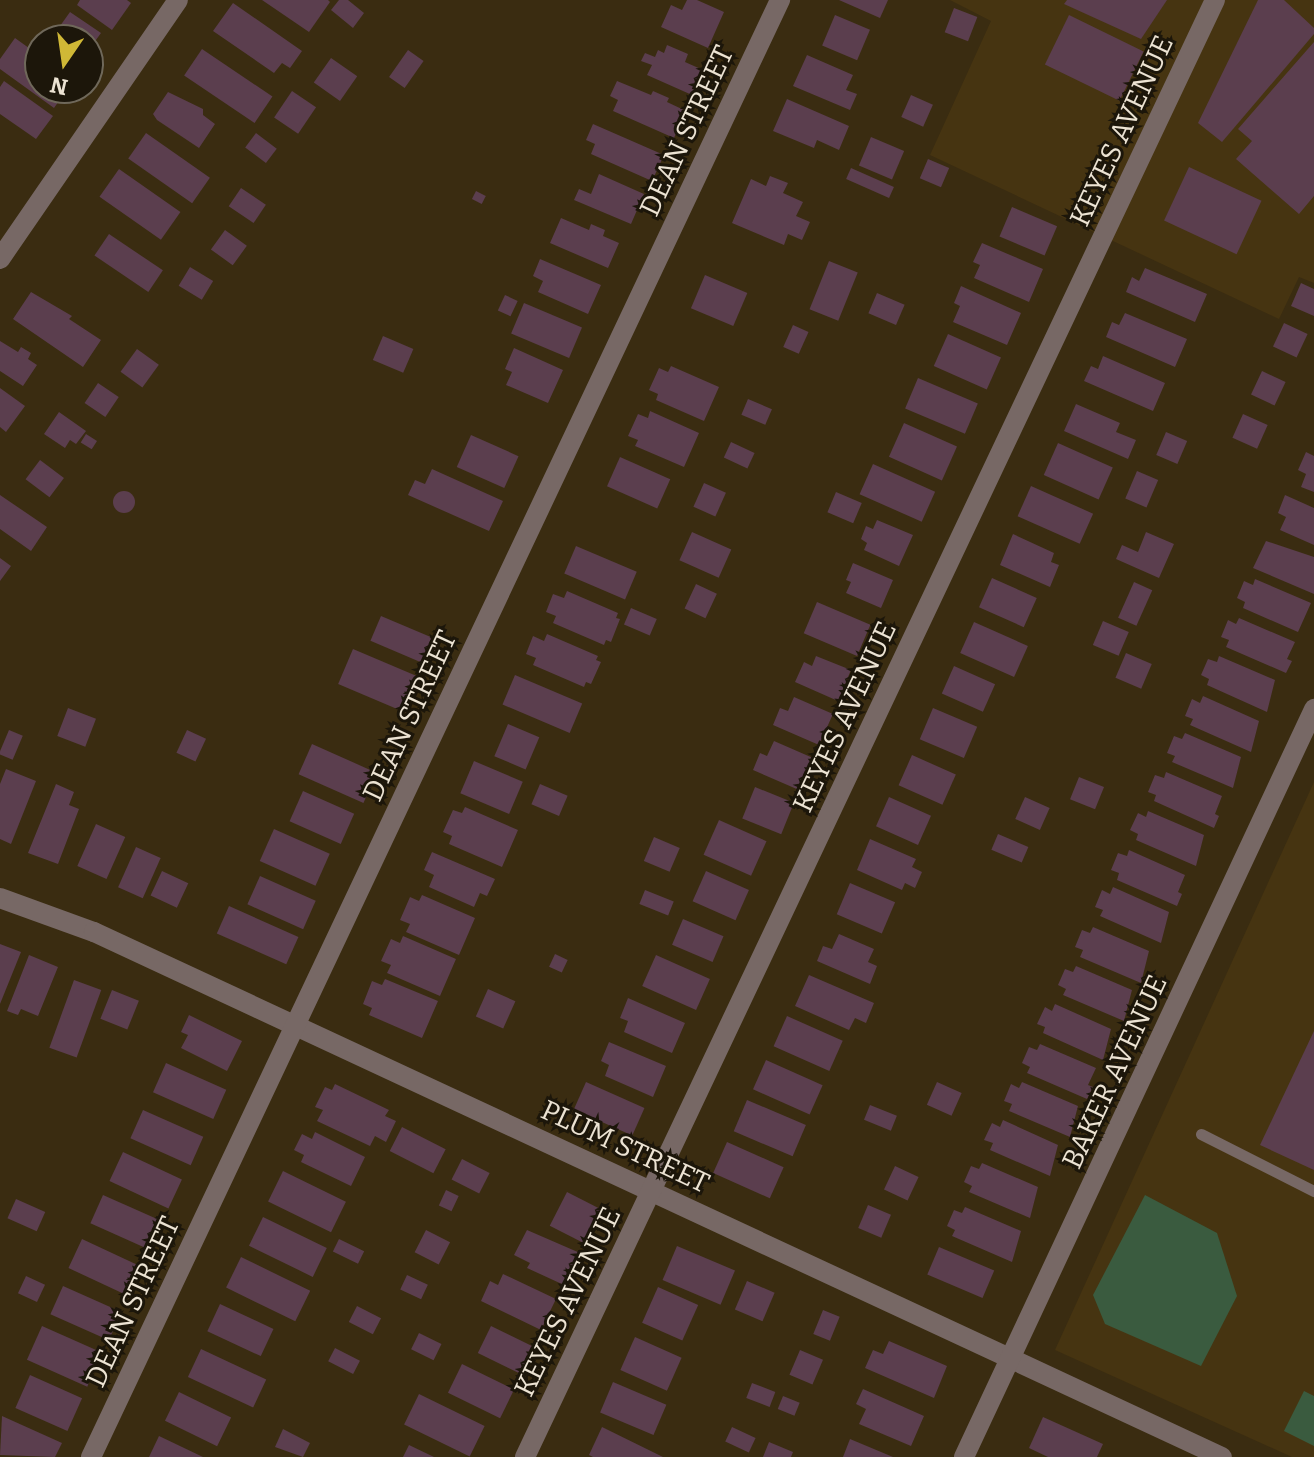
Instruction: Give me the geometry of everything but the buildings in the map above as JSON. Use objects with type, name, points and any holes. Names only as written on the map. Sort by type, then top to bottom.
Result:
[{"type":"street","points":[[0,259],[178,0]]},
{"type":"street","name":"DEAN STREET","points":[[91,1457],[780,0]]},
{"type":"street","name":"KEYES AVENUE","points":[[525,1457],[1215,0]]},
{"type":"street","name":"BAKER AVENUE","points":[[964,1457],[1314,709]]},
{"type":"street","name":"PLUM STREET","points":[[0,898],[94,932],[653,1189],[1222,1457]]},
{"type":"lane","points":[[1201,1134],[1314,1191]]},
{"type":"shaded area","points":[[950,0],[1314,0],[1314,283],[1299,277],[1279,319],[930,155],[991,21]]},
{"type":"shaded area","points":[[1314,782],[1314,1457],[1292,1457],[1055,1350]]},
{"type":"green space","points":[[1145,1195],[1217,1233],[1237,1296],[1201,1366],[1105,1324],[1093,1295]]},
{"type":"green space","points":[[1304,1391],[1314,1396],[1314,1446],[1284,1431]]}]
